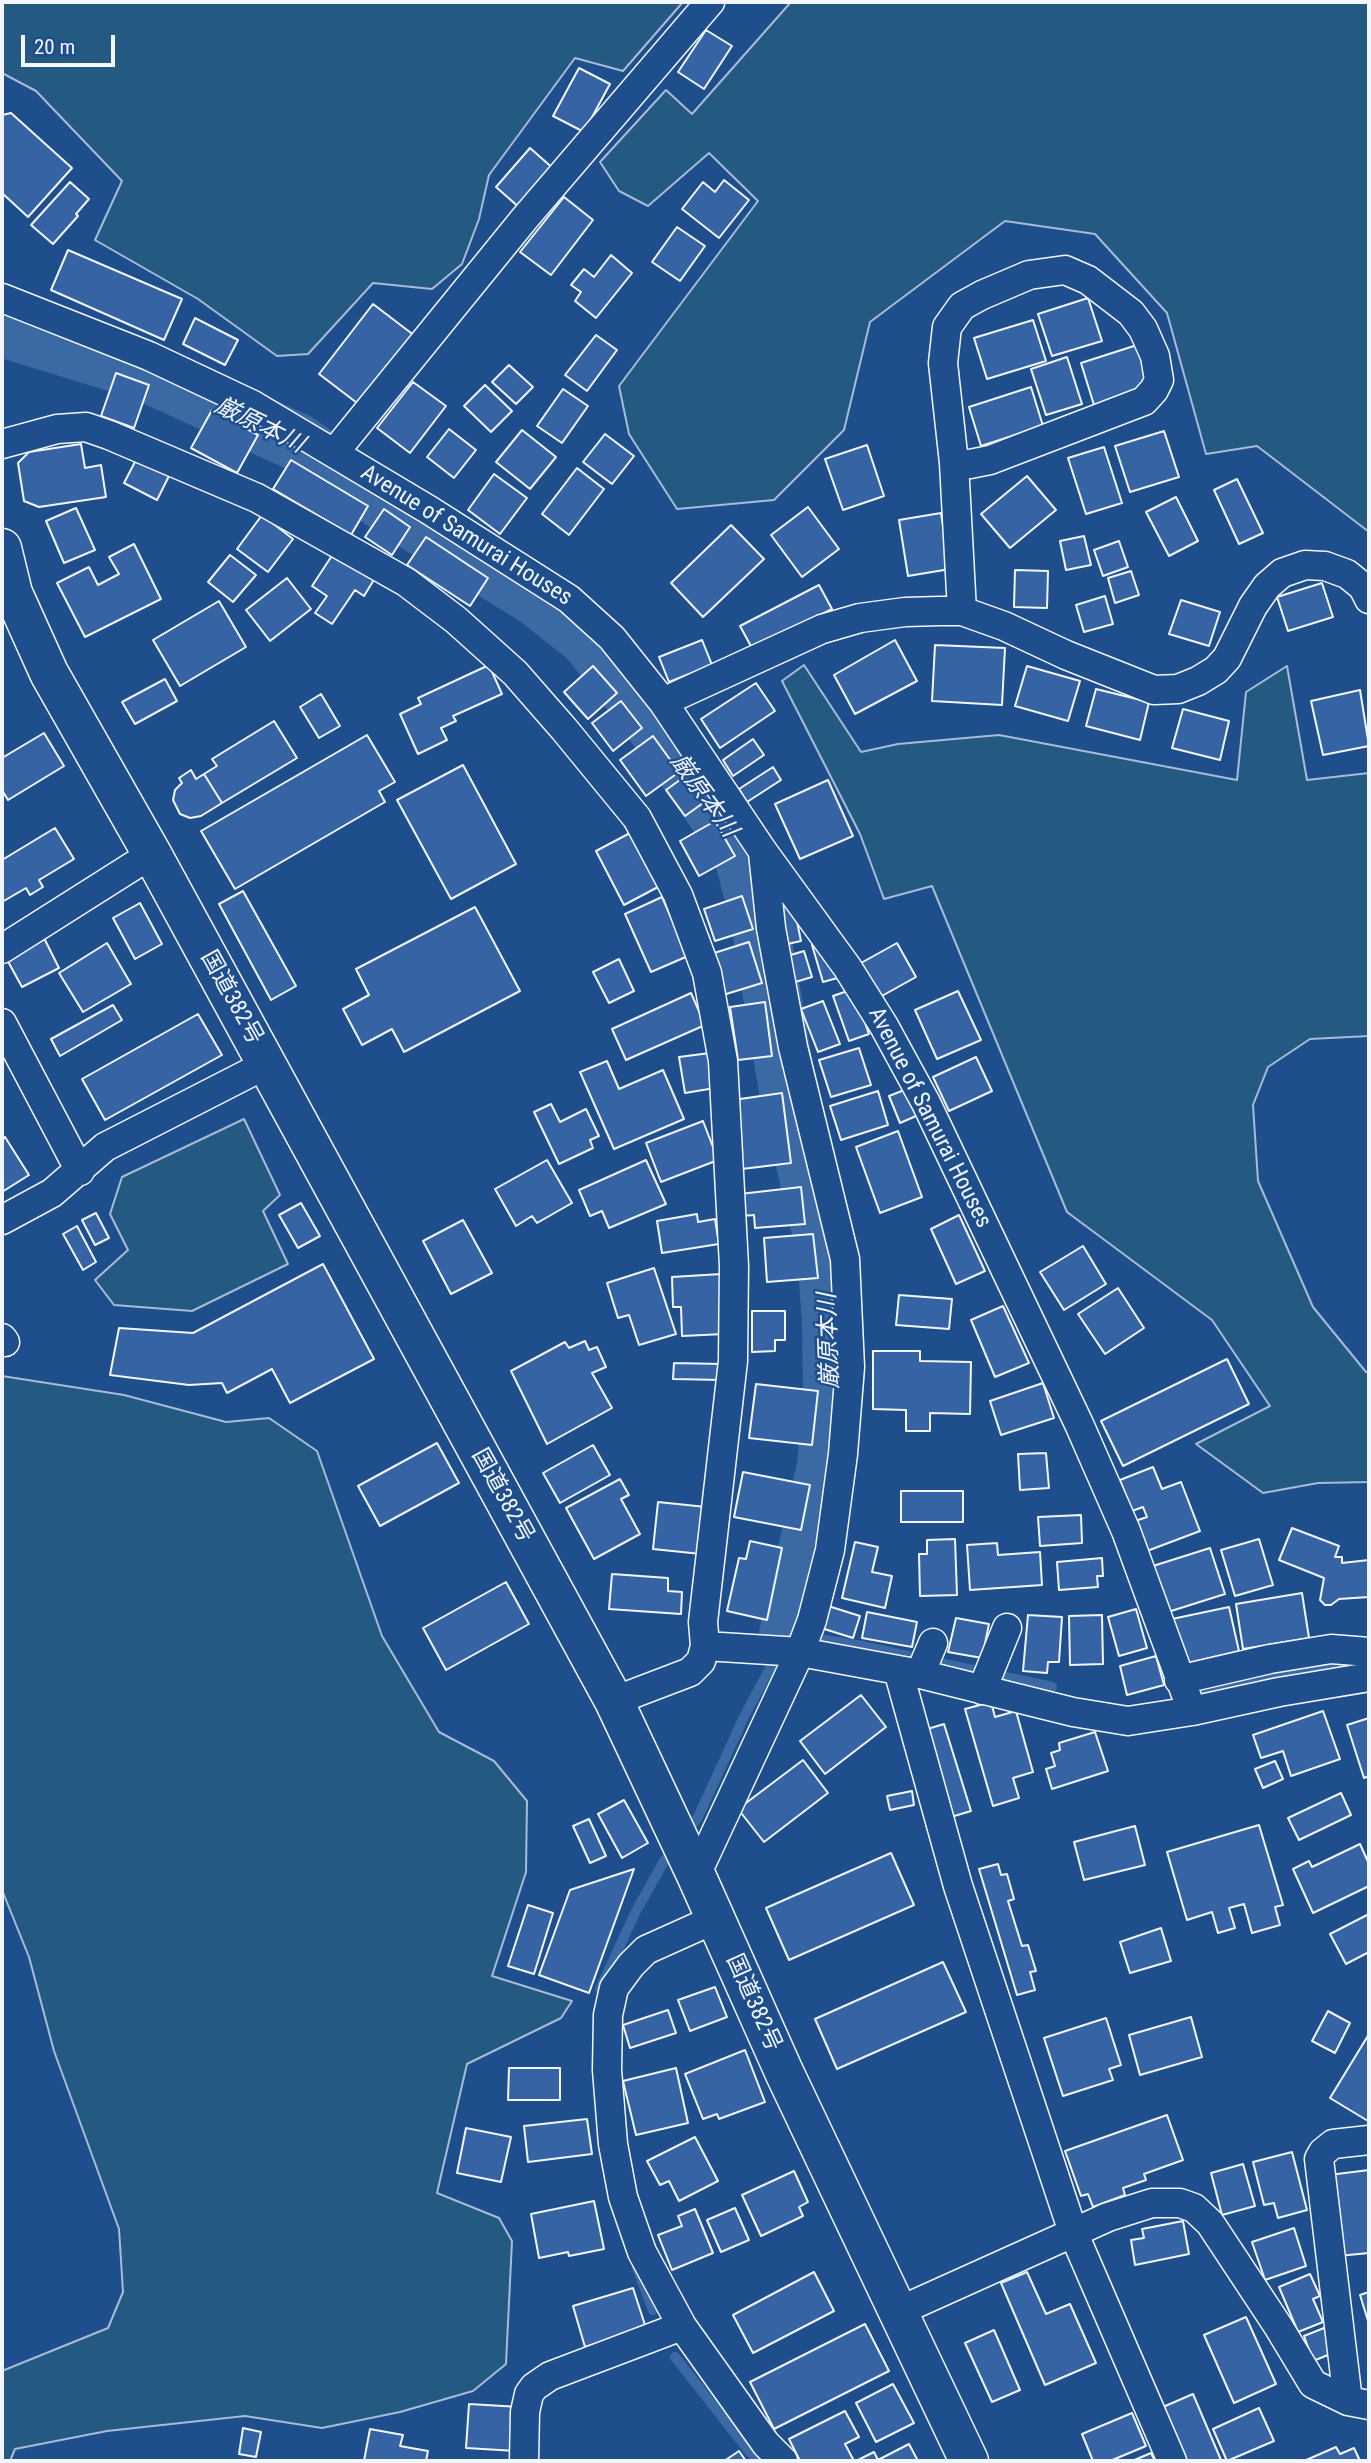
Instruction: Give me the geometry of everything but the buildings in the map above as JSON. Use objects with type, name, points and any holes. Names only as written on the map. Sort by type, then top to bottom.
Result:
[{"type":"highway","name":"国道382号","points":[[2,548],[13,593],[48,673],[152,854],[614,1702],[693,1868],[784,2072],[969,2461]]},
{"type":"street","points":[[334,453],[524,218],[710,2]]},
{"type":"street","points":[[954,463],[971,464],[990,460],[1144,401],[1159,380],[1155,356],[1143,329],[1130,313],[1088,280],[1065,270],[1029,275],[982,295],[962,306],[947,327],[943,363],[954,463],[962,611]]},
{"type":"street","name":"Avenue of Samurai Houses","points":[[2,298],[149,356],[253,405],[569,599],[611,638],[663,702],[762,850],[847,967],[884,1026],[926,1103],[1085,1436],[1126,1531],[1192,1711]]},
{"type":"street","points":[[2,444],[57,429],[86,427],[257,498],[406,582],[456,620],[515,673],[637,818],[678,895],[706,974],[723,1061],[734,1266],[733,1361],[703,1622],[705,1646],[701,1661],[690,1672],[614,1702]]},
{"type":"street","points":[[663,702],[822,629],[860,618],[962,611],[1004,626],[1066,655],[1154,690],[1178,689],[1216,670],[1227,658],[1253,606],[1267,586],[1282,573],[1305,565],[1325,566],[1347,574],[1363,587],[1369,599]]},
{"type":"street","points":[[693,1868],[794,1644],[830,1550],[844,1454],[849,1367],[845,1259],[793,1047],[771,928],[762,850]]},
{"type":"street","points":[[2,949],[152,854]]},
{"type":"street","points":[[2,1023],[80,1171]]},
{"type":"street","points":[[2,1220],[52,1193],[105,1147],[267,1064]]},
{"type":"street","points":[[987,1678],[1007,1628]]},
{"type":"street","points":[[705,1646],[794,1644],[919,1663],[987,1678],[1110,1720],[1128,1721],[1192,1711],[1227,1685],[1270,1659],[1331,1649],[1369,1651]]},
{"type":"street","points":[[919,1663],[958,1886],[1073,2232],[1172,2461]]},
{"type":"street","points":[[1179,1680],[1227,1685],[1369,1677]]},
{"type":"street","points":[[715,1919],[646,1950],[614,1988],[608,2015],[607,2070],[613,2144],[623,2197],[642,2252],[682,2326],[766,2444],[783,2461]]},
{"type":"street","points":[[1359,2403],[1319,2159],[1323,2151],[1333,2144],[1369,2140]]},
{"type":"street","points":[[897,2312],[1108,2217],[1152,2203],[1180,2203],[1194,2208],[1210,2223],[1313,2384],[1359,2403]]},
{"type":"street","points":[[524,2461],[525,2412],[529,2394],[534,2387],[550,2376],[682,2326]]},
{"type":"shaded area","points":[[2,2],[683,2],[623,71],[575,58],[489,175],[479,219],[462,264],[432,289],[373,283],[308,354],[277,356],[198,299],[95,240],[122,181],[36,91],[2,73]]},
{"type":"shaded area","points":[[791,2],[1369,2],[1369,532],[1257,446],[1206,454],[1167,313],[1095,234],[1005,221],[870,322],[844,430],[774,500],[677,509],[629,434],[619,386],[758,201],[709,153],[648,206],[619,191],[600,162],[666,90],[692,114]]},
{"type":"shaded area","points":[[804,665],[861,752],[898,744],[999,735],[1237,780],[1246,692],[1287,666],[1307,780],[1369,773],[1369,1036],[1310,1039],[1268,1067],[1253,1105],[1258,1181],[1313,1307],[1366,1372],[1369,1372],[1369,1482],[1318,1483],[1263,1493],[1196,1444],[1270,1406],[1212,1320],[1067,1212],[932,886],[884,899],[860,834],[782,681]]},
{"type":"shaded area","points":[[244,1119],[280,1195],[263,1211],[288,1264],[192,1311],[114,1305],[95,1280],[128,1250],[110,1214],[122,1177]]},
{"type":"shaded area","points":[[2,1376],[124,1395],[226,1422],[269,1418],[317,1451],[382,1636],[439,1732],[494,1761],[527,1801],[526,1872],[492,1976],[572,2001],[561,2018],[467,2064],[437,2193],[499,2218],[512,2241],[506,2364],[473,2391],[400,2412],[322,2428],[245,2416],[107,2431],[15,2449],[10,2461],[2,2461],[2,2371],[108,2328],[123,2292],[119,2229],[54,2051],[29,1957],[2,1890]]},
{"type":"waterway","name":"厳原本川","points":[[2,328],[142,371],[297,442],[397,511],[536,597],[588,638],[639,703],[741,848],[759,918],[789,1096],[826,1252],[831,1324],[832,1391],[826,1466],[788,1634]]},
{"type":"waterway","points":[[686,1833],[698,1817],[744,1717],[788,1634],[862,1646],[1052,1687]]},
{"type":"waterway","points":[[1203,1692],[1255,1676],[1344,1666]]},
{"type":"waterway","points":[[600,1989],[636,1911],[674,1848]]},
{"type":"waterway","points":[[637,2268],[653,2310]]},
{"type":"waterway","points":[[675,2357],[748,2450],[760,2461]]}]
